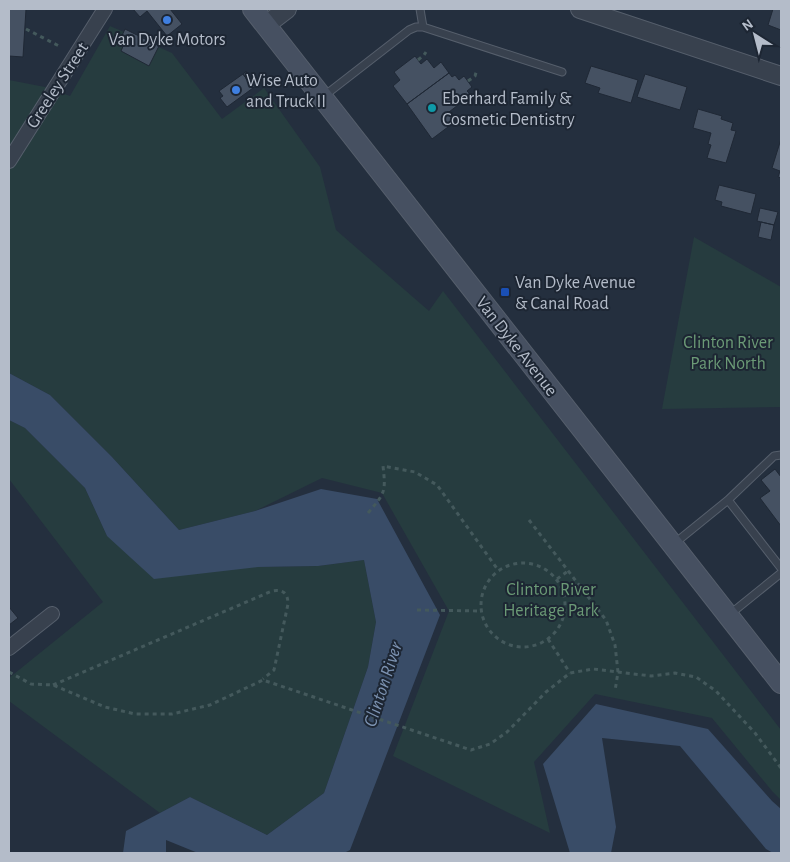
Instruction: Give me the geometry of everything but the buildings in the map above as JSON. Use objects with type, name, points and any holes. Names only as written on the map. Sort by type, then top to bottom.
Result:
[{"type":"main road","name":"Van Dyke Avenue","points":[[253,9],[781,683]]},
{"type":"street","name":"Greeley Street","points":[[9,161],[105,9]]},
{"type":"street","points":[[266,25],[287,9]]},
{"type":"street","points":[[580,9],[781,76]]},
{"type":"street","points":[[9,648],[52,614]]},
{"type":"lane","points":[[420,9],[424,26]]},
{"type":"lane","points":[[322,97],[409,30],[424,26],[562,72]]},
{"type":"lane","points":[[673,544],[728,500],[774,456],[781,455]]},
{"type":"lane","points":[[728,500],[781,568]]},
{"type":"lane","points":[[728,615],[781,573]]},
{"type":"path","points":[[26,29],[59,46]]},
{"type":"path","points":[[418,60],[426,52]]},
{"type":"path","points":[[468,81],[475,76],[477,69]]},
{"type":"path","points":[[368,513],[380,499],[385,486],[383,466],[415,472],[437,485],[498,570]]},
{"type":"path","points":[[528,520],[606,620],[616,645],[618,672],[615,691]]},
{"type":"path","points":[[523,562],[536,564],[548,570],[557,579],[564,591],[566,604],[563,618],[557,630],[548,639],[535,646],[520,647],[506,644],[494,636],[485,625],[480,600],[484,588],[498,570],[510,564],[523,562]]},
{"type":"path","points":[[557,579],[568,571]]},
{"type":"path","points":[[9,672],[32,684],[53,685],[105,707],[135,714],[172,714],[210,705],[263,680],[274,670],[288,598],[286,594],[278,590],[272,590],[53,685]]},
{"type":"path","points":[[418,610],[481,611]]},
{"type":"path","points":[[548,639],[570,674]]},
{"type":"path","points":[[263,680],[286,686],[471,750],[490,744],[507,732],[546,692],[570,674],[593,669],[651,676],[676,673],[696,676],[716,691],[755,733],[781,768]]},
{"type":"green space","name":"Clinton River Heritage Park","points":[[110,26],[172,53],[222,119],[264,88],[320,167],[336,230],[429,311],[443,291],[781,730],[781,800],[712,718],[595,694],[534,762],[550,833],[393,756],[449,611],[382,493],[322,478],[255,511],[179,530],[112,457],[50,395],[9,373],[9,80],[45,87],[70,96]]},
{"type":"green space","name":"Clinton River Park North","points":[[694,237],[781,287],[781,407],[662,409]]},
{"type":"green space","points":[[9,420],[25,428],[85,488],[107,536],[258,567],[318,566],[364,560],[376,622],[368,667],[324,793],[267,835],[190,797],[160,813],[9,701],[9,678],[103,602],[9,479]]},
{"type":"water","name":"Clinton River","points":[[9,373],[50,395],[112,457],[179,530],[255,511],[321,489],[377,499],[440,615],[350,850],[344,853],[198,853],[166,840],[166,853],[123,853],[126,831],[190,797],[267,835],[324,793],[368,667],[376,622],[364,560],[318,566],[258,567],[154,579],[107,536],[85,488],[25,428],[9,420]]},
{"type":"water","points":[[596,704],[708,729],[781,809],[781,853],[773,853],[766,849],[680,746],[602,738],[616,827],[611,853],[570,853],[543,764]]},
{"type":"place","name":"Van Dyke Motors","points":[[167,20]]},
{"type":"place","name":"Wise Auto and Truck II","points":[[236,90]]},
{"type":"place","name":"Eberhard Family & Cosmetic Dentistry","points":[[432,108]]},
{"type":"place","name":"Van Dyke Avenue & Canal Road","points":[[505,292]]}]
